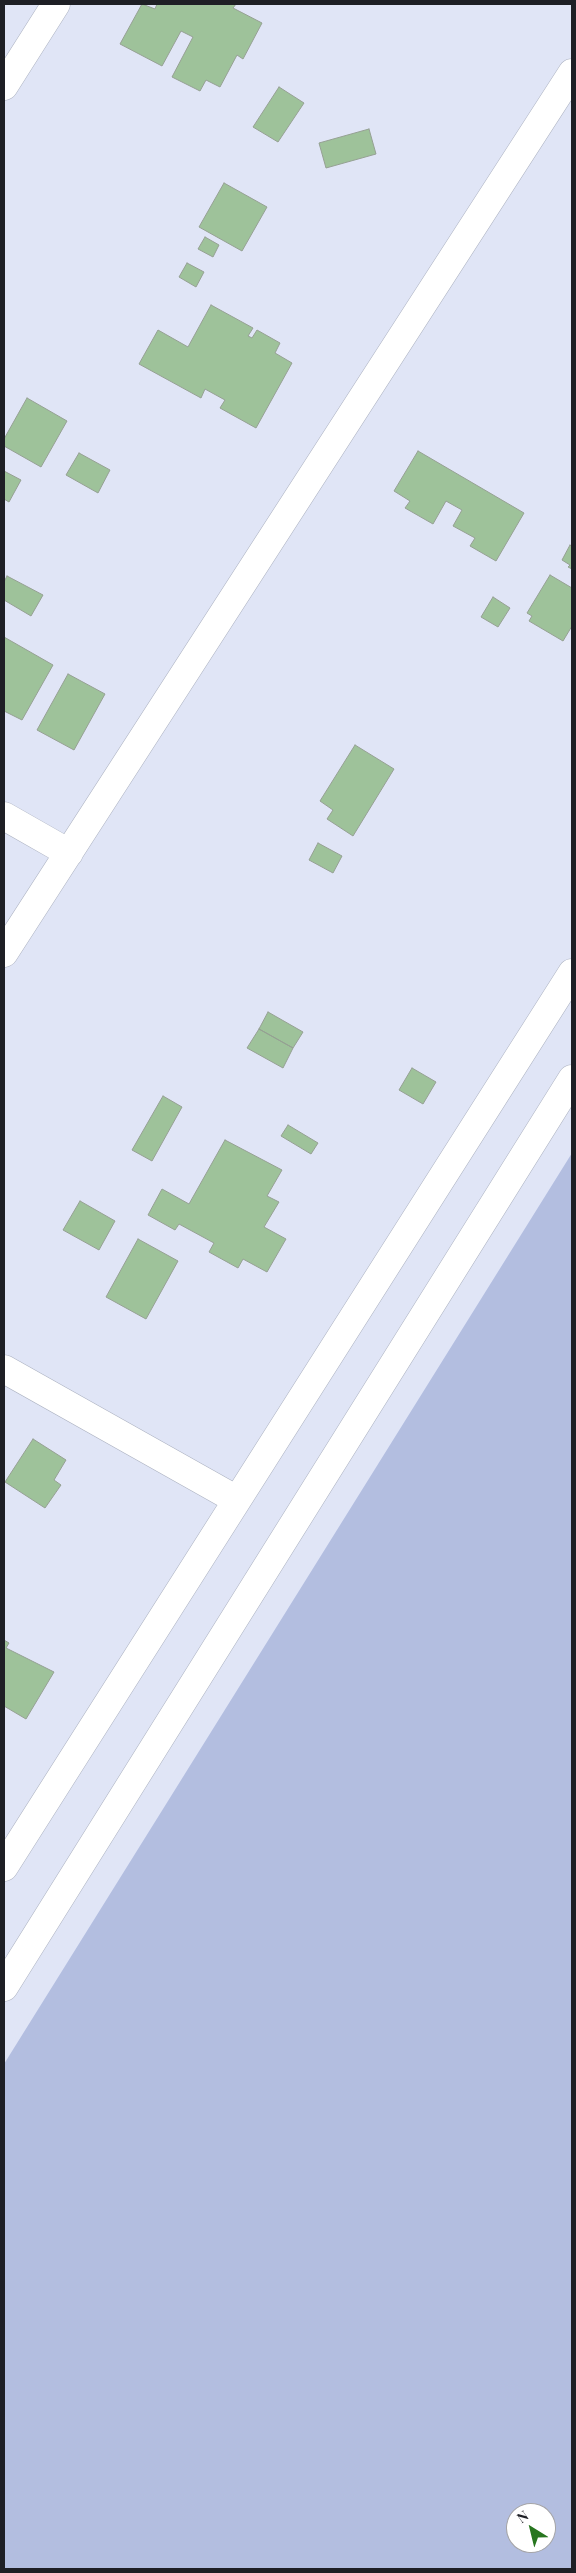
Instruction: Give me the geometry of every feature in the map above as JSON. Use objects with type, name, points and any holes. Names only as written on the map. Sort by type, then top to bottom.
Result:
[{"type":"street","points":[[4,86],[56,4]]},
{"type":"street","points":[[4,954],[572,73]]},
{"type":"street","points":[[4,816],[69,853]]},
{"type":"street","points":[[4,1867],[572,973]]},
{"type":"street","points":[[4,1987],[572,1079]]},
{"type":"street","points":[[4,1369],[237,1500]]},
{"type":"shaded area","points":[[572,1153],[572,2569],[4,2569],[4,2064]]},
{"type":"building","points":[[142,4],[155,9],[157,4],[236,4],[233,8],[262,23],[243,59],[237,55],[220,87],[206,80],[200,91],[172,77],[193,37],[181,31],[162,66],[120,44]]},
{"type":"building","points":[[279,87],[304,103],[278,142],[253,127]]},
{"type":"building","points":[[369,129],[376,154],[326,168],[319,143]]},
{"type":"building","points":[[224,183],[267,207],[242,251],[199,227]]},
{"type":"building","points":[[205,237],[219,245],[213,257],[198,249]]},
{"type":"building","points":[[187,263],[204,272],[196,287],[179,277]]},
{"type":"building","points":[[211,305],[253,328],[248,336],[252,338],[257,330],[280,343],[275,353],[292,363],[256,428],[220,408],[225,400],[205,389],[201,398],[139,364],[158,330],[188,347]]},
{"type":"building","points":[[27,398],[67,421],[41,467],[4,446],[4,439]]},
{"type":"building","points":[[418,451],[524,513],[496,561],[470,546],[475,538],[453,526],[462,510],[446,501],[433,524],[405,508],[410,501],[394,491]]},
{"type":"building","points":[[79,453],[110,470],[98,493],[66,475]]},
{"type":"building","points":[[4,471],[21,480],[9,502],[4,499]]},
{"type":"building","points":[[570,545],[572,547],[572,569],[568,567],[570,565],[562,560]]},
{"type":"building","points":[[550,575],[572,588],[572,626],[563,641],[529,621],[532,616],[527,613]]},
{"type":"building","points":[[7,576],[43,595],[31,616],[4,600],[4,582]]},
{"type":"building","points":[[493,597],[510,608],[498,627],[481,617]]},
{"type":"building","points":[[4,637],[53,665],[22,720],[4,711]]},
{"type":"building","points":[[68,674],[105,694],[74,750],[37,730]]},
{"type":"building","points":[[355,745],[394,769],[353,836],[327,819],[333,810],[320,801]]},
{"type":"building","points":[[318,843],[342,856],[333,873],[309,860]]},
{"type":"building","points":[[268,1012],[303,1032],[293,1048],[259,1029]]},
{"type":"building","points":[[259,1029],[293,1048],[283,1068],[247,1048]]},
{"type":"building","points":[[412,1068],[436,1082],[423,1104],[399,1090]]},
{"type":"building","points":[[163,1096],[182,1107],[152,1161],[132,1150]]},
{"type":"building","points":[[288,1125],[318,1143],[311,1154],[281,1136]]},
{"type":"building","points":[[225,1140],[282,1170],[267,1196],[279,1202],[264,1227],[286,1239],[267,1272],[243,1259],[238,1268],[209,1252],[214,1243],[179,1224],[175,1230],[148,1215],[162,1189],[189,1204]]},
{"type":"building","points":[[80,1201],[115,1221],[99,1250],[63,1230]]},
{"type":"building","points":[[138,1239],[178,1261],[146,1319],[106,1297]]},
{"type":"building","points":[[33,1439],[66,1460],[54,1480],[61,1485],[45,1508],[5,1482]]},
{"type":"building","points":[[4,1640],[9,1643],[6,1648],[54,1672],[26,1719],[4,1706]]}]
